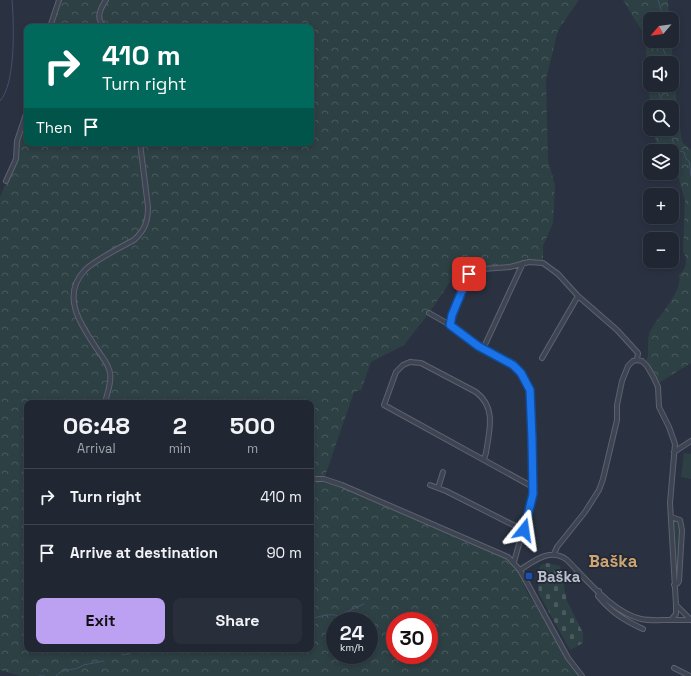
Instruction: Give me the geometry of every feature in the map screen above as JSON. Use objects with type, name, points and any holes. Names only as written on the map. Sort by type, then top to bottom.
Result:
[{"type":"street","points":[[51,24],[59,0]]},
{"type":"street","points":[[102,24],[99,16],[106,0]]},
{"type":"street","points":[[6,181],[16,159],[17,141],[24,120]]},
{"type":"street","points":[[105,400],[110,380],[110,372],[104,359],[76,314],[73,294],[76,284],[86,269],[134,240],[141,234],[146,226],[148,207],[140,146]]},
{"type":"street","points":[[483,348],[523,263]]},
{"type":"street","points":[[450,325],[452,315],[466,286],[470,270],[487,270],[510,267],[523,263],[543,263],[558,274],[578,296],[617,330],[638,353],[638,360]]},
{"type":"street","points":[[542,358],[578,296]]},
{"type":"street","points":[[429,314],[450,325],[483,348],[507,361],[518,369],[530,390],[533,494],[514,562]]},
{"type":"street","points":[[554,554],[557,547],[585,512],[599,490],[603,480],[617,420],[617,405],[622,381],[628,366],[633,361],[642,361],[647,366],[658,387],[658,407],[675,444],[671,475],[670,517],[676,614],[671,620]]},
{"type":"street","points":[[484,459],[490,416],[488,406],[484,398],[476,392],[421,363],[410,362],[400,367],[394,374],[384,405],[533,487]]},
{"type":"street","points":[[674,452],[691,441]]},
{"type":"street","points":[[438,488],[443,472]]},
{"type":"street","points":[[314,479],[324,479],[342,485],[508,557],[520,570],[568,658],[582,676]]},
{"type":"street","points":[[430,485],[524,530]]},
{"type":"street","points":[[670,517],[680,520],[682,530],[679,581],[674,585]]},
{"type":"street","points":[[520,570],[544,556],[554,554],[561,556],[567,560],[598,591],[616,606],[633,617],[651,620],[691,620]]},
{"type":"street","points":[[598,591],[598,596],[612,611],[622,619],[643,629]]},
{"type":"street","points":[[676,605],[691,620]]},
{"type":"street","points":[[674,668],[690,676]]},
{"type":"green space","points":[[59,0],[579,0],[558,30],[546,79],[548,160],[555,185],[553,223],[543,246],[543,263],[530,263],[489,269],[460,267],[429,313],[404,345],[371,362],[361,390],[354,392],[324,479],[508,557],[520,570],[523,583],[528,594],[548,623],[561,647],[582,676],[20,676],[0,670],[0,197],[16,159],[16,147],[24,121],[24,146],[314,146],[314,24],[51,24]]},
{"type":"green space","points":[[623,0],[668,0],[669,12],[643,12],[643,33]]},
{"type":"green space","points":[[646,48],[672,48],[672,56],[646,56]]},
{"type":"green space","points":[[649,92],[676,92],[676,100],[650,100]]},
{"type":"green space","points":[[679,120],[682,142],[691,150],[691,363],[657,384],[644,363],[648,356],[649,333],[674,296],[679,282],[679,275],[684,270],[686,264],[686,258],[683,251],[685,201],[679,180],[679,144],[656,143],[655,136],[679,136]]},
{"type":"green space","points":[[684,453],[691,454],[691,479],[681,477]]},
{"type":"green space","points":[[671,517],[677,518],[682,524],[679,581],[674,585]]},
{"type":"green space","points":[[547,563],[560,566],[567,601],[583,633],[583,643],[570,650],[539,594],[537,572],[541,565]]},
{"type":"waterway","points":[[0,101],[5,93],[9,81],[13,53],[12,0]]},
{"type":"waterway","points":[[658,0],[661,12]]},
{"type":"waterway","points":[[662,48],[666,56]]},
{"type":"waterway","points":[[662,92],[659,94],[663,100]]},
{"type":"waterway","points":[[672,136],[678,151],[684,152],[686,159],[689,161],[691,176]]},
{"type":"waterway","points":[[346,612],[364,604]]},
{"type":"waterway","points":[[314,618],[326,616]]},
{"type":"waterway","points":[[122,655],[132,652]]},
{"type":"waterway","points":[[56,676],[65,670],[104,661]]},
{"type":"waterway","points":[[39,676],[45,676]]},
{"type":"place","name":"Baška","points":[[529,576]]},
{"type":"district","name":"Baška","points":[[613,561]]},
{"type":"route","points":[[469,274],[466,286],[452,315],[450,325],[478,346],[507,361],[518,369],[530,390],[533,494],[524,530]]}]
